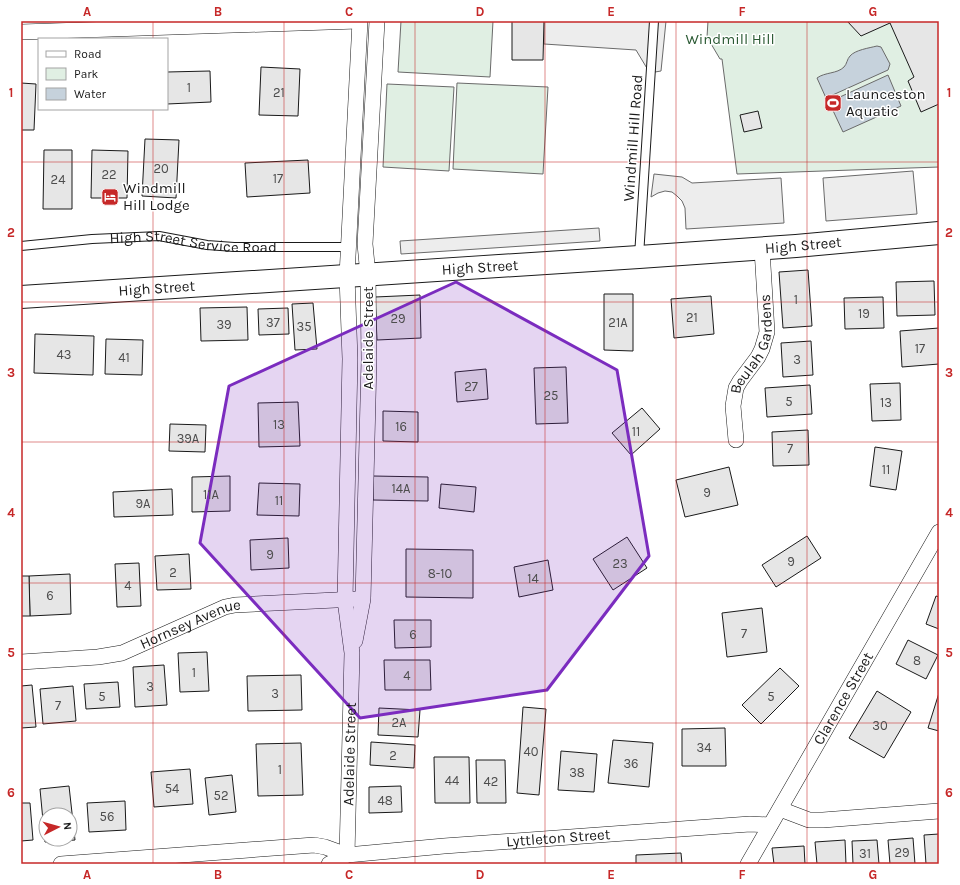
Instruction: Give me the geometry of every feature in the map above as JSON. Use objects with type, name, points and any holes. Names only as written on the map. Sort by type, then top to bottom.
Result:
[{"type":"main road","name":"High Street","points":[[21,297],[639,257],[939,233]]},
{"type":"street","points":[[21,32],[359,21]]},
{"type":"street","name":"Adelaide Street","points":[[347,855],[352,654],[345,600],[348,437],[369,360],[358,275],[348,247],[359,21]]},
{"type":"street","name":"Adelaide Street","points":[[352,654],[363,599],[367,437],[358,403],[350,359],[358,275],[365,244],[377,21]]},
{"type":"street","points":[[353,161],[370,161]]},
{"type":"street","name":"High Street Service Road","points":[[348,247],[365,244]]},
{"type":"street","name":"Beulah Gardens","points":[[736,440],[733,406],[736,388],[758,357],[764,344],[767,332],[762,248]]},
{"type":"street","points":[[350,359],[369,360]]},
{"type":"street","points":[[348,437],[367,437]]},
{"type":"street","points":[[347,496],[365,497]]},
{"type":"street","name":"Clarence Street","points":[[748,864],[939,532]]},
{"type":"street","points":[[346,547],[364,548]]},
{"type":"street","name":"Hornsey Avenue","points":[[21,662],[98,657],[122,653],[225,607],[235,605],[363,599]]},
{"type":"street","points":[[780,808],[809,820],[939,811]]},
{"type":"street","name":"Lyttleton Street","points":[[329,864],[347,855],[444,846],[742,824],[770,825]]},
{"type":"street","name":"Lyttleton Street","points":[[61,864],[314,845],[325,847],[347,855]]},
{"type":"lane","name":"Windmill Hill Road","points":[[639,257],[654,21]]},
{"type":"lane","name":"High Street Service Road","points":[[21,246],[159,236],[207,246],[348,247]]},
{"type":"highlighted area","points":[[456,282],[617,370],[649,556],[547,690],[360,718],[200,543],[229,386]]},
{"type":"green space","points":[[401,21],[493,21],[490,77],[398,72]]},
{"type":"green space","name":"Launceston Aquatic","points":[[708,21],[939,21],[939,167],[737,174],[722,59],[720,59],[707,37]]},
{"type":"green space","points":[[457,83],[548,87],[543,174],[453,169]]},
{"type":"green space","points":[[387,84],[454,87],[449,171],[383,167]]},
{"type":"shaded area","points":[[544,21],[666,21],[661,71],[655,72],[648,70],[636,50],[544,44]]},
{"type":"shaded area","points":[[913,171],[917,214],[826,221],[823,178]]},
{"type":"shaded area","points":[[654,174],[682,177],[692,183],[781,178],[784,223],[686,229],[685,208],[682,201],[677,196],[672,192],[665,191],[651,197]]},
{"type":"shaded area","points":[[599,228],[600,241],[401,254],[400,241]]},
{"type":"water","points":[[877,46],[881,47],[890,64],[888,70],[826,98],[817,78],[841,69],[845,66],[850,56],[855,52]]},
{"type":"water","points":[[888,75],[901,106],[843,132],[829,102]]},
{"type":"building","points":[[512,21],[544,21],[543,60],[512,60]]},
{"type":"building","points":[[847,21],[939,21],[939,104],[921,112],[908,81],[914,77],[890,23],[861,36]]},
{"type":"building","points":[[261,67],[300,69],[298,116],[259,115]]},
{"type":"building","points":[[210,71],[211,102],[168,104],[168,72]]},
{"type":"building","points":[[21,83],[36,84],[34,130],[21,130]]},
{"type":"building","points":[[758,111],[762,128],[744,132],[740,115]]},
{"type":"building","points":[[145,139],[179,140],[176,198],[142,196]]},
{"type":"building","points":[[44,150],[72,150],[72,209],[43,209]]},
{"type":"building","points":[[92,150],[128,151],[127,198],[91,198]]},
{"type":"building","points":[[308,160],[310,193],[247,197],[245,163]]},
{"type":"building","points":[[808,270],[812,326],[783,328],[779,272]]},
{"type":"building","points":[[934,281],[935,315],[897,316],[896,282]]},
{"type":"building","points":[[604,294],[633,294],[633,351],[604,350]]},
{"type":"building","points":[[420,295],[421,338],[377,340],[375,297]]},
{"type":"building","points":[[711,296],[714,334],[674,338],[671,299]]},
{"type":"building","points":[[883,297],[884,328],[845,329],[844,298]]},
{"type":"building","points":[[313,303],[317,349],[295,350],[292,304]]},
{"type":"building","points":[[247,307],[248,340],[201,341],[200,308]]},
{"type":"building","points":[[288,308],[289,334],[259,335],[258,309]]},
{"type":"building","points":[[939,328],[939,364],[902,367],[900,331]]},
{"type":"building","points":[[35,334],[94,336],[93,375],[34,373]]},
{"type":"building","points":[[106,339],[143,340],[142,375],[105,374]]},
{"type":"building","points":[[811,341],[813,375],[783,377],[781,343]]},
{"type":"building","points":[[566,367],[568,423],[536,424],[534,368]]},
{"type":"building","points":[[486,369],[488,399],[457,402],[455,372]]},
{"type":"building","points":[[900,383],[901,420],[872,421],[870,384]]},
{"type":"building","points":[[810,385],[812,414],[767,417],[765,388]]},
{"type":"building","points":[[298,402],[300,446],[259,447],[258,403]]},
{"type":"building","points":[[642,408],[660,429],[631,455],[612,433]]},
{"type":"building","points":[[383,411],[418,412],[418,442],[383,441]]},
{"type":"building","points":[[170,424],[206,425],[205,452],[169,451]]},
{"type":"building","points":[[808,430],[809,465],[773,466],[772,432]]},
{"type":"building","points":[[875,447],[902,451],[896,490],[870,486]]},
{"type":"building","points":[[729,467],[738,505],[685,517],[676,480]]},
{"type":"building","points":[[230,476],[230,511],[192,512],[192,477]]},
{"type":"building","points":[[373,476],[428,477],[428,501],[373,500]]},
{"type":"building","points":[[259,483],[300,484],[299,516],[257,515]]},
{"type":"building","points":[[441,484],[476,487],[474,512],[439,508]]},
{"type":"building","points":[[172,489],[173,515],[114,517],[113,492]]},
{"type":"building","points":[[807,536],[821,558],[776,587],[762,565]]},
{"type":"building","points":[[627,537],[647,568],[613,590],[593,559]]},
{"type":"building","points":[[288,538],[289,568],[251,570],[250,540]]},
{"type":"building","points":[[406,549],[473,550],[473,598],[406,597]]},
{"type":"building","points":[[189,554],[191,589],[157,590],[155,556]]},
{"type":"building","points":[[548,560],[553,590],[519,597],[514,567]]},
{"type":"building","points":[[139,563],[141,606],[117,607],[115,564]]},
{"type":"building","points":[[70,574],[71,614],[30,616],[29,576]]},
{"type":"building","points":[[21,576],[29,576],[30,616],[21,616]]},
{"type":"building","points":[[936,596],[939,597],[939,629],[926,624]]},
{"type":"building","points":[[762,608],[767,652],[727,657],[722,613]]},
{"type":"building","points":[[394,620],[431,620],[431,647],[395,648]]},
{"type":"building","points":[[908,640],[938,655],[926,679],[896,664]]},
{"type":"building","points":[[207,652],[209,691],[180,692],[178,653]]},
{"type":"building","points":[[384,660],[430,660],[431,690],[385,690]]},
{"type":"building","points":[[164,665],[167,705],[135,707],[133,667]]},
{"type":"building","points":[[780,668],[799,686],[761,724],[742,705]]},
{"type":"building","points":[[301,675],[302,710],[248,711],[247,676]]},
{"type":"building","points":[[118,682],[120,707],[86,709],[84,684]]},
{"type":"building","points":[[32,685],[36,727],[21,728],[21,686]]},
{"type":"building","points":[[73,686],[76,721],[43,724],[40,689]]},
{"type":"building","points":[[877,691],[911,712],[884,758],[849,738]]},
{"type":"building","points":[[939,693],[939,731],[928,728]]},
{"type":"building","points":[[523,707],[546,709],[539,795],[517,793]]},
{"type":"building","points":[[379,708],[420,710],[418,737],[378,735]]},
{"type":"building","points":[[725,728],[726,766],[682,766],[682,729]]},
{"type":"building","points":[[613,740],[653,743],[649,787],[608,783]]},
{"type":"building","points":[[371,742],[415,745],[414,768],[370,765]]},
{"type":"building","points":[[301,743],[303,795],[258,796],[256,744]]},
{"type":"building","points":[[561,751],[597,754],[594,792],[558,790]]},
{"type":"building","points":[[434,757],[469,757],[470,803],[435,803]]},
{"type":"building","points":[[476,760],[505,760],[506,803],[477,803]]},
{"type":"building","points":[[190,769],[193,804],[154,807],[151,772]]},
{"type":"building","points":[[232,775],[236,812],[209,815],[205,778]]},
{"type":"building","points":[[69,786],[71,807],[42,807],[40,789]]},
{"type":"building","points":[[401,786],[402,812],[369,813],[369,787]]},
{"type":"building","points":[[125,801],[126,830],[89,832],[87,803]]},
{"type":"building","points":[[21,803],[30,803],[33,840],[21,841]]},
{"type":"building","points":[[939,834],[939,864],[926,864],[924,835]]},
{"type":"building","points":[[913,838],[915,864],[890,864],[888,840]]},
{"type":"building","points":[[845,840],[846,864],[817,864],[815,842]]},
{"type":"building","points":[[877,840],[879,864],[853,864],[852,841]]},
{"type":"building","points":[[804,846],[805,864],[774,864],[772,848]]},
{"type":"building","points":[[681,853],[682,864],[636,864],[636,855]]},
{"type":"place","name":"Launceston Aquatic","points":[[833,103]]},
{"type":"place","name":"Windmill Hill Lodge","points":[[110,197]]},
{"type":"park label","name":"Windmill Hill","points":[[730,39]]}]
